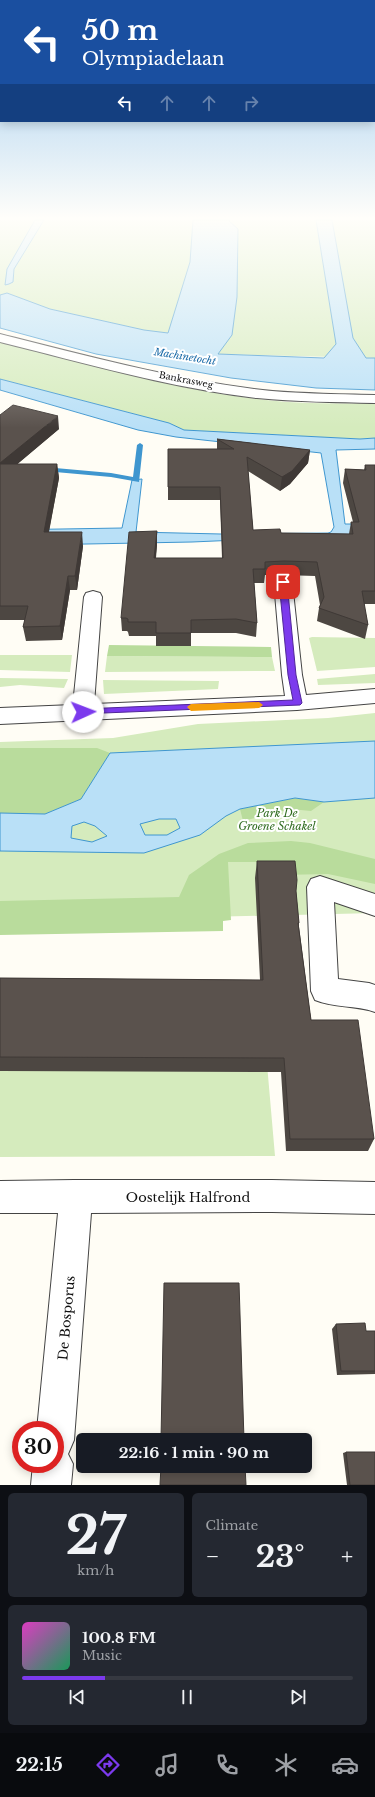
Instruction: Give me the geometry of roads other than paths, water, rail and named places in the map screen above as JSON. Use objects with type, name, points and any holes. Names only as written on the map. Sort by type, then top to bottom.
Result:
[{"type":"street","name":"Bankrasweg","points":[[0,338],[104,364],[240,391],[315,397],[375,399]]},
{"type":"street","points":[[283,582],[292,675],[297,703]]},
{"type":"street","points":[[83,712],[93,597]]},
{"type":"street","points":[[0,716],[297,703],[375,696]]},
{"type":"street","points":[[375,905],[320,887],[325,990],[369,996],[375,999]]},
{"type":"street","name":"Oostelijk Halfrond","points":[[0,1197],[76,1196],[375,1198]]},
{"type":"street","name":"De Bosporus","points":[[57,1421],[76,1196]]},
{"type":"street","points":[[51,1485],[52,1473]]},
{"type":"water","name":"Machinetocht","points":[[182,289],[237,289],[232,335],[218,354],[324,358],[336,344],[327,289],[344,289],[353,338],[366,358],[375,358],[375,390],[316,388],[231,378],[96,354],[0,328],[0,295],[7,293],[50,309],[144,330],[168,333]]},
{"type":"water","points":[[0,379],[169,423],[184,430],[360,439],[375,438],[375,449],[336,450],[345,524],[375,524],[375,534],[192,542],[34,545],[0,530],[122,528],[132,480],[142,479],[136,532],[221,534],[328,533],[331,532],[334,527],[321,453],[176,437],[138,430],[0,390]]},
{"type":"water","points":[[375,741],[375,798],[324,802],[295,798],[240,809],[226,816],[200,835],[144,853],[0,851],[0,813],[45,814],[81,799],[110,753]],"holes":[[[159,819],[176,819],[180,828],[167,835],[145,835],[140,824]],[[84,822],[95,826],[107,836],[92,842],[71,838],[72,826]]]},
{"type":"waterway","points":[[44,469],[111,475],[136,480],[140,445]]},
{"type":"park label","name":"Park De Groene Schakel","points":[[277,819]]}]
